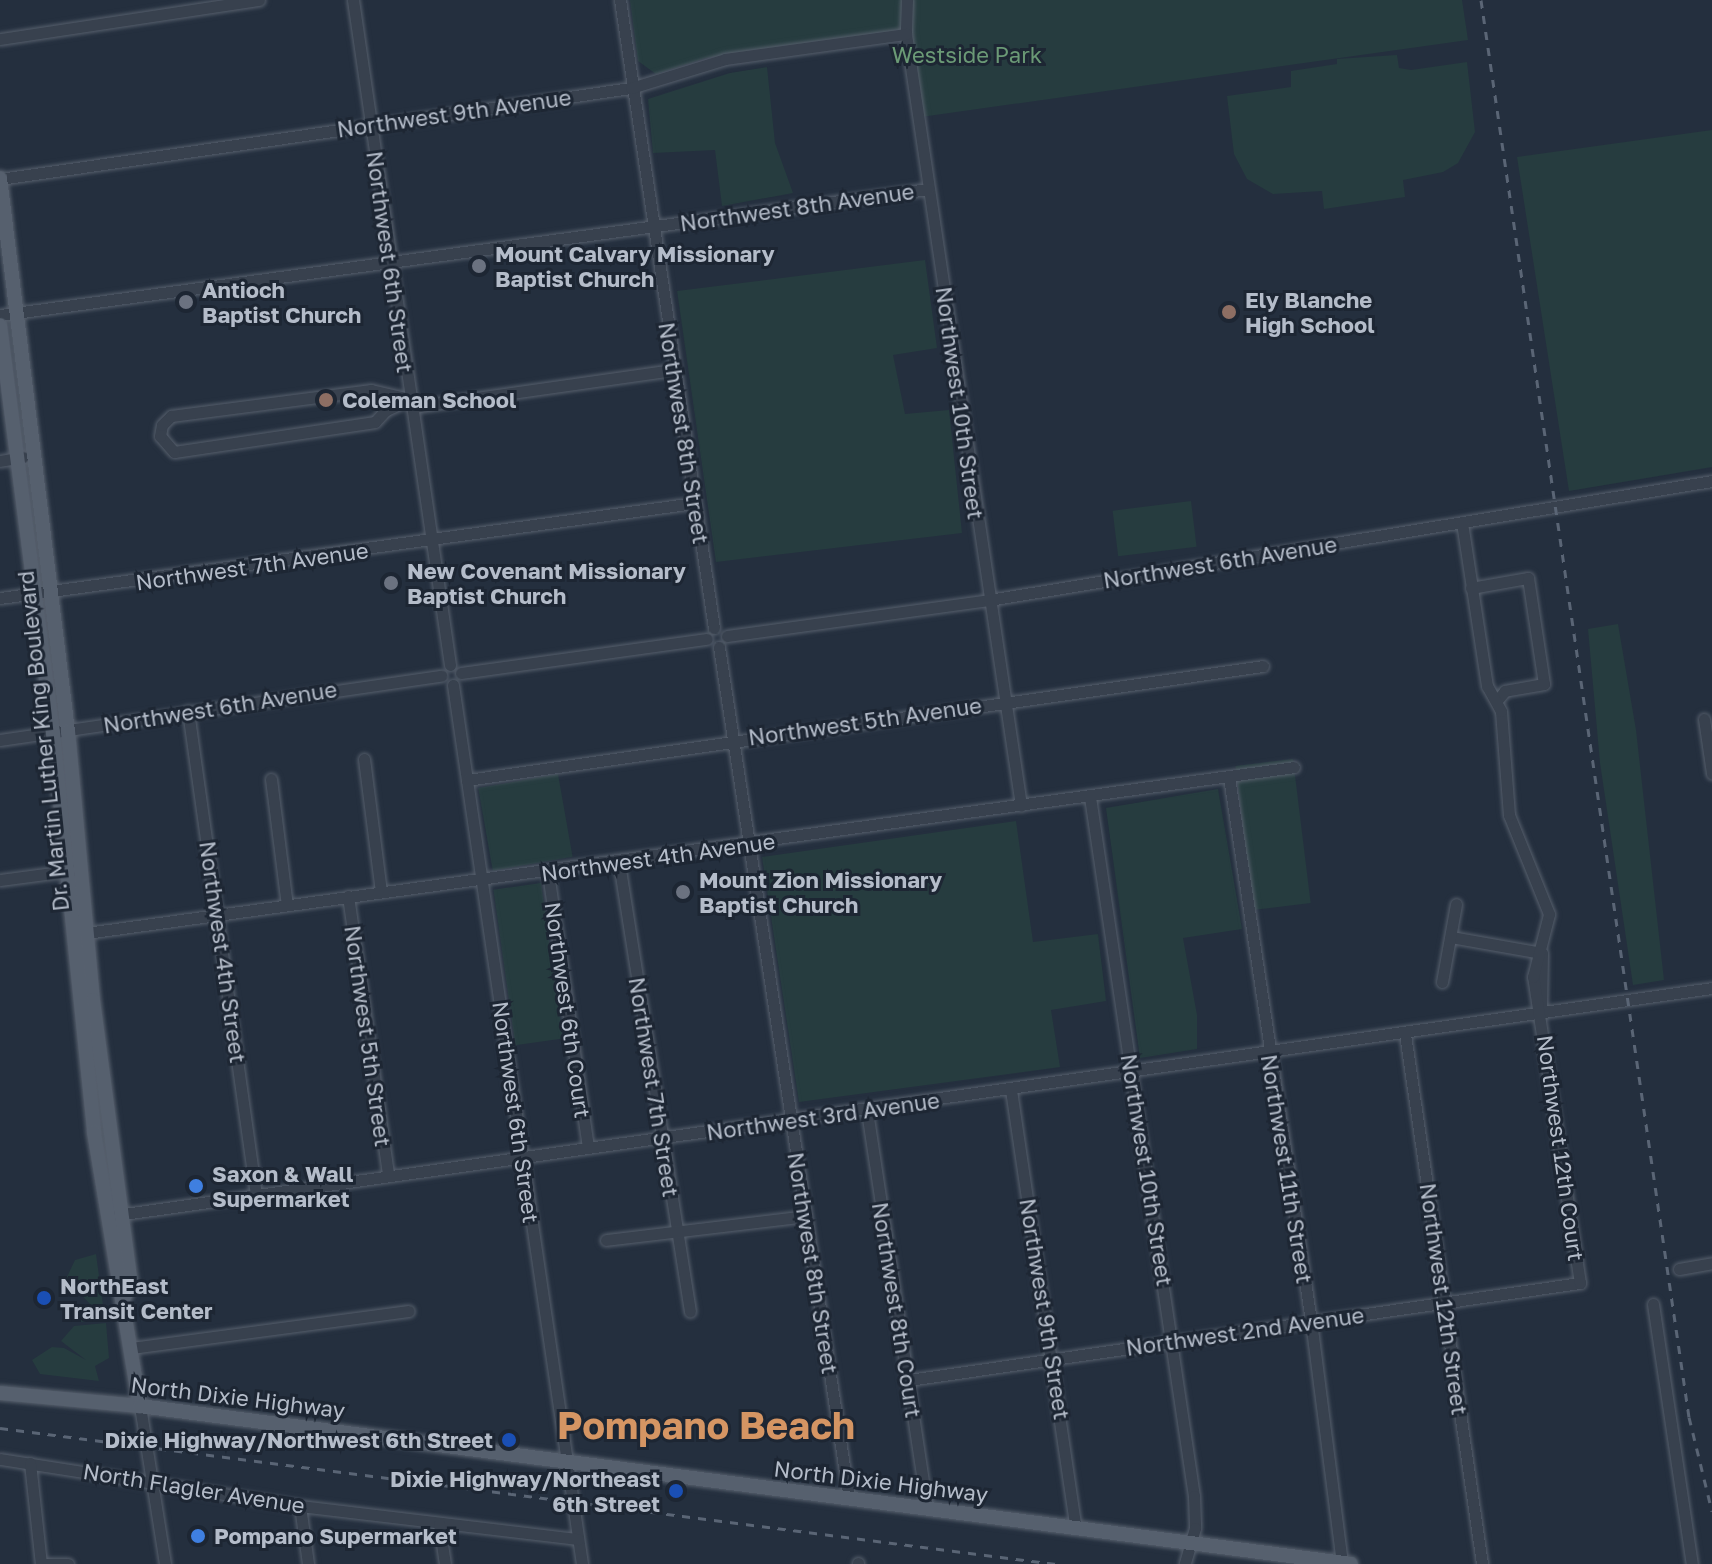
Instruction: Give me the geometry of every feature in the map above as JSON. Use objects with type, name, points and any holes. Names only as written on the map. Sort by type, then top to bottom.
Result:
[{"type":"main road","name":"Dr. Martin Luther King Boulevard","points":[[0,179],[49,593],[74,870],[114,1216],[115,1281],[124,1297],[140,1406]]},
{"type":"main road","name":"Dr. Martin Luther King Boulevard","points":[[0,325],[32,594],[60,732]]},
{"type":"main road","name":"Dr. Martin Luther King Boulevard","points":[[74,870],[86,933],[102,1131]]},
{"type":"main road","name":"North Dixie Highway","points":[[0,1386],[23,1393]]},
{"type":"main road","name":"North Dixie Highway","points":[[0,1393],[140,1406],[1347,1563]]},
{"type":"street","points":[[0,39],[259,0]]},
{"type":"street","name":"Northwest 6th Street","points":[[353,0],[450,665]]},
{"type":"street","name":"Northwest 8th Street","points":[[620,0],[711,634]]},
{"type":"street","name":"Northwest 10th Street","points":[[907,0],[906,34],[1021,805]]},
{"type":"street","name":"Northwest 9th Avenue","points":[[0,179],[631,88],[725,59],[906,34]]},
{"type":"street","name":"Northwest 8th Avenue","points":[[0,315],[391,265],[928,189]]},
{"type":"street","points":[[410,399],[386,410],[375,422],[174,452],[160,436],[162,425],[171,416],[371,390],[410,399],[420,406],[674,370]]},
{"type":"street","points":[[0,461],[32,456]]},
{"type":"street","name":"Northwest 6th Avenue","points":[[727,636],[989,600],[1712,481]]},
{"type":"street","name":"Northwest 7th Avenue","points":[[0,598],[694,503]]},
{"type":"street","points":[[1462,523],[1487,686],[1498,699],[1509,815],[1549,914],[1542,953],[1534,963],[1533,977],[1540,1013]]},
{"type":"street","points":[[1471,588],[1528,578],[1544,684],[1505,691],[1498,699]]},
{"type":"street","points":[[461,673],[453,685],[441,676],[450,665],[461,673],[711,634],[727,636],[719,647],[711,634]]},
{"type":"street","name":"Northwest 8th Street","points":[[719,647],[849,1499]]},
{"type":"street","name":"Northwest 5th Avenue","points":[[467,780],[1263,666]]},
{"type":"street","name":"Northwest 6th Avenue","points":[[0,740],[441,676]]},
{"type":"street","name":"Northwest 6th Street","points":[[453,685],[582,1564]]},
{"type":"street","name":"Northwest 4th Street","points":[[188,711],[256,1194]]},
{"type":"street","points":[[1704,719],[1712,767]]},
{"type":"street","points":[[364,759],[381,892]]},
{"type":"street","name":"Northwest 4th Avenue","points":[[86,933],[348,896],[548,873],[1294,767]]},
{"type":"street","name":"Northwest 11th Street","points":[[1229,777],[1347,1563]]},
{"type":"street","points":[[271,779],[287,905]]},
{"type":"street","name":"Northwest 10th Street","points":[[1090,797],[1194,1496],[1192,1544],[1185,1564]]},
{"type":"street","name":"Northwest 7th Street","points":[[619,863],[690,1311]]},
{"type":"street","points":[[0,880],[74,870]]},
{"type":"street","name":"Northwest 6th Court","points":[[548,873],[588,1147]]},
{"type":"street","name":"Northwest 5th Street","points":[[348,896],[388,1175]]},
{"type":"street","points":[[1442,982],[1456,904]]},
{"type":"street","points":[[1451,937],[1542,953]]},
{"type":"street","name":"Northwest 3rd Avenue","points":[[114,1216],[522,1156],[1269,1054],[1712,988]]},
{"type":"street","name":"Northwest 12th Court","points":[[1540,1013],[1580,1283]]},
{"type":"street","name":"Northwest 12th Street","points":[[1405,1034],[1482,1564]]},
{"type":"street","name":"Northwest 9th Street","points":[[1011,1090],[1054,1358],[1076,1528]]},
{"type":"street","name":"Northwest 8th Court","points":[[867,1111],[927,1509]]},
{"type":"street","points":[[606,1240],[806,1216]]},
{"type":"street","points":[[1679,1269],[1712,1263]]},
{"type":"street","name":"Northwest 2nd Avenue","points":[[909,1380],[1580,1283]]},
{"type":"street","points":[[1653,1304],[1692,1564]]},
{"type":"street","points":[[131,1348],[409,1311]]},
{"type":"street","points":[[140,1406],[165,1564]]},
{"type":"street","name":"North Flagler Avenue","points":[[0,1459],[300,1506],[578,1539]]},
{"type":"street","points":[[30,1463],[41,1564],[68,1564]]},
{"type":"street","points":[[300,1506],[308,1564]]},
{"type":"street","points":[[439,1524],[445,1564]]},
{"type":"green space","name":"Westside Park","points":[[630,0],[1462,0],[1468,40],[921,117],[908,29],[706,58],[656,74],[638,61]]},
{"type":"green space","points":[[1397,55],[1399,68],[1411,70],[1467,62],[1475,132],[1458,163],[1443,172],[1403,180],[1405,197],[1324,209],[1322,191],[1273,194],[1247,179],[1234,154],[1227,96],[1291,87],[1291,71],[1337,64],[1337,59]]},
{"type":"green space","points":[[767,67],[775,143],[793,193],[722,206],[715,150],[653,153],[648,99],[730,73]]},
{"type":"green space","points":[[1712,130],[1712,467],[1569,491],[1517,157]]},
{"type":"green space","points":[[925,260],[937,348],[893,355],[905,414],[949,410],[962,533],[716,562],[677,291]]},
{"type":"green space","points":[[1191,501],[1197,547],[1118,556],[1113,511]]},
{"type":"green space","points":[[1618,624],[1636,730],[1664,980],[1633,985],[1600,763],[1588,629]]},
{"type":"green space","points":[[1293,759],[1311,903],[1253,910],[1235,766]]},
{"type":"green space","points":[[558,774],[573,857],[493,871],[478,788]]},
{"type":"green space","points":[[1218,789],[1242,929],[1183,938],[1197,1015],[1197,1049],[1140,1058],[1106,808]]},
{"type":"green space","points":[[1016,821],[1033,942],[1098,934],[1106,1001],[1051,1010],[1060,1067],[799,1102],[762,857]]},
{"type":"green space","points":[[541,883],[563,1038],[515,1045],[493,890]]},
{"type":"green space","points":[[96,1254],[105,1320],[77,1322],[91,1305],[66,1279],[75,1260]]},
{"type":"green space","points":[[106,1323],[109,1358],[95,1366],[99,1381],[40,1374],[32,1360],[52,1347],[64,1348],[86,1360],[61,1341],[74,1326]]},
{"type":"railway","points":[[1481,0],[1689,1417],[1712,1511]]},
{"type":"railway","points":[[0,1428],[1056,1564]]},
{"type":"place","name":"Mount Calvary Missionary Baptist Church","points":[[479,266]]},
{"type":"place","name":"Antioch Baptist Church","points":[[186,302]]},
{"type":"place","name":"Ely Blanche High School","points":[[1229,312]]},
{"type":"place","name":"Coleman School","points":[[326,400]]},
{"type":"place","name":"New Covenant Missionary Baptist Church","points":[[391,583]]},
{"type":"place","name":"Mount Zion Missionary Baptist Church","points":[[683,892]]},
{"type":"place","name":"Saxon & Wall Supermarket","points":[[196,1186]]},
{"type":"place","name":"NorthEast Transit Center","points":[[44,1298]]},
{"type":"place","name":"Dixie Highway/Northwest 6th Street","points":[[509,1440]]},
{"type":"place","name":"Dixie Highway/Northeast 6th Street","points":[[676,1491]]},
{"type":"place","name":"Pompano Supermarket","points":[[198,1536]]},
{"type":"district","name":"Pompano Beach","points":[[706,1425]]}]
